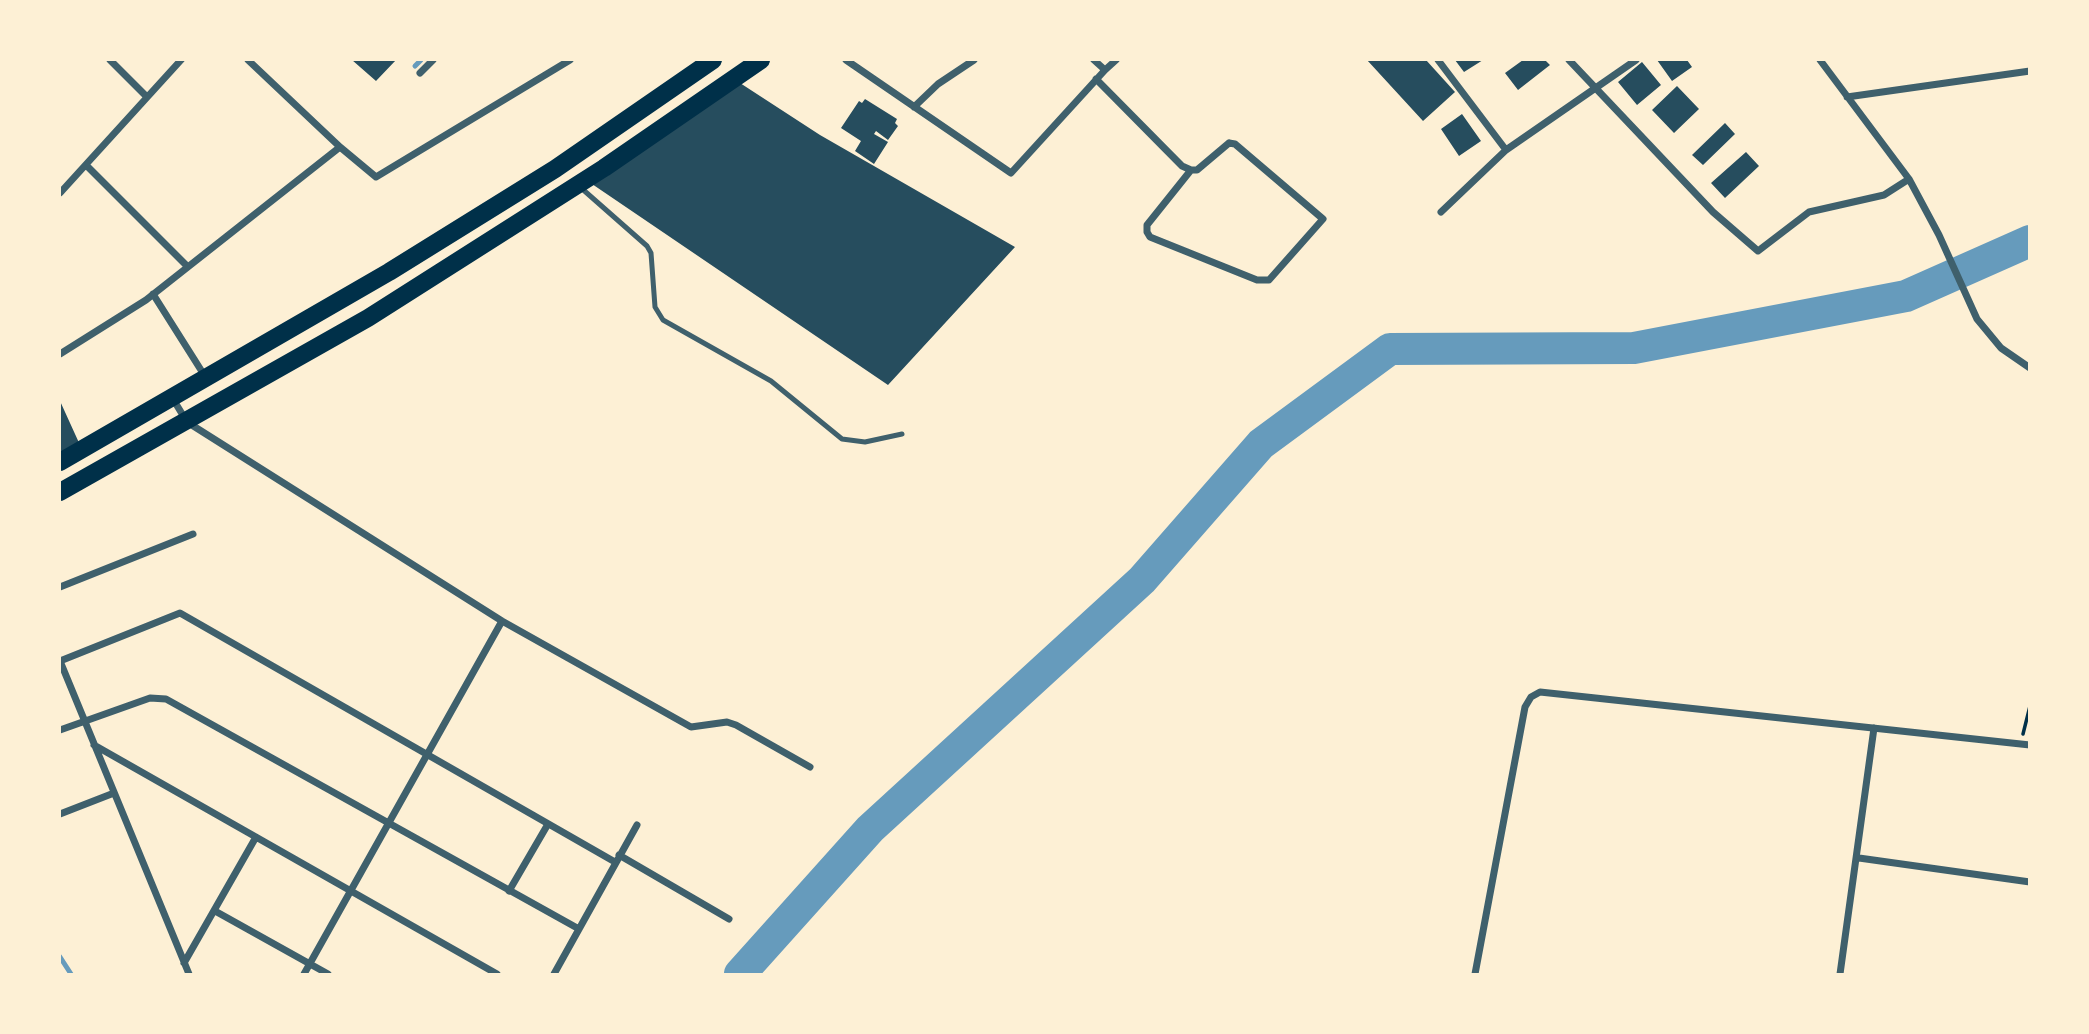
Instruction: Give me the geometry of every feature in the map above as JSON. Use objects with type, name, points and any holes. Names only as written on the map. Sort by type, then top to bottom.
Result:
[{"type":"main road","points":[[60,462],[355,292],[555,169],[713,60]]},
{"type":"main road","points":[[60,492],[369,318],[577,185],[761,60]]},
{"type":"main road","points":[[355,292],[369,318]]},
{"type":"street","points":[[110,60],[147,97]]},
{"type":"street","points":[[60,192],[87,166],[181,60]]},
{"type":"street","points":[[248,60],[340,147],[376,177],[570,60]]},
{"type":"street","points":[[420,73],[433,60]]},
{"type":"street","points":[[846,60],[1011,173],[1116,60]]},
{"type":"street","points":[[914,107],[938,84],[974,60]]},
{"type":"street","points":[[1094,60],[1105,70]]},
{"type":"street","points":[[1438,60],[1506,150]]},
{"type":"street","points":[[1569,60],[1713,212],[1758,251],[1809,212],[1884,195],[1909,179]]},
{"type":"street","points":[[1441,212],[1506,150],[1636,60]]},
{"type":"street","points":[[1820,60],[1909,179],[1939,235],[1976,319],[2001,348],[2029,368]]},
{"type":"street","points":[[1847,97],[2029,71]]},
{"type":"street","points":[[1096,79],[1182,166],[1197,170],[1223,145],[1235,144],[1321,215],[1321,224],[1269,280],[1265,281],[1150,237],[1147,225],[1191,170]]},
{"type":"street","points":[[60,354],[153,293],[340,147]]},
{"type":"street","points":[[87,166],[186,265]]},
{"type":"street","points":[[153,293],[207,379]]},
{"type":"street","points":[[173,398],[187,422],[502,621],[691,727],[727,722],[736,725],[810,767]]},
{"type":"street","points":[[60,587],[193,534]]},
{"type":"street","points":[[189,975],[60,661],[180,613],[548,824],[729,919]]},
{"type":"street","points":[[304,975],[352,892],[425,754],[502,621]]},
{"type":"street","points":[[1475,975],[1525,707],[1531,697],[1541,692],[2025,745]]},
{"type":"street","points":[[60,730],[150,698],[166,699],[387,825],[579,929]]},
{"type":"street","points":[[1840,975],[1874,728]]},
{"type":"street","points":[[94,745],[498,975]]},
{"type":"street","points":[[60,814],[114,793]]},
{"type":"street","points":[[509,891],[548,824]]},
{"type":"street","points":[[554,975],[637,825]]},
{"type":"street","points":[[184,963],[256,837]]},
{"type":"street","points":[[1858,858],[2029,882]]},
{"type":"street","points":[[215,911],[327,975]]},
{"type":"lane","points":[[577,185],[651,253],[655,307],[663,320],[771,381],[842,439],[865,442],[902,434]]},
{"type":"path","points":[[2025,745],[2029,706]]},
{"type":"building","points":[[352,60],[396,60],[376,81]]},
{"type":"building","points":[[1367,60],[1426,60],[1455,92],[1423,121]]},
{"type":"building","points":[[1455,60],[1483,60],[1464,72]]},
{"type":"building","points":[[1523,60],[1545,60],[1550,65],[1518,90],[1505,73]]},
{"type":"building","points":[[1657,60],[1687,60],[1692,67],[1672,81]]},
{"type":"building","points":[[1642,62],[1661,85],[1637,105],[1618,82]]},
{"type":"building","points":[[740,83],[820,135],[1015,247],[888,385],[592,184]]},
{"type":"building","points":[[1677,86],[1699,109],[1674,133],[1652,110]]},
{"type":"building","points":[[865,99],[897,119],[895,123],[898,126],[888,140],[876,131],[874,134],[888,142],[874,164],[855,151],[861,141],[841,128],[859,101],[862,103]]},
{"type":"building","points":[[1462,114],[1481,141],[1459,156],[1441,129]]},
{"type":"building","points":[[1725,123],[1735,134],[1703,165],[1692,155]]},
{"type":"building","points":[[1746,152],[1759,166],[1725,198],[1711,183]]},
{"type":"building","points":[[60,401],[80,445],[60,454]]},
{"type":"waterway","points":[[415,66],[421,60]]},
{"type":"waterway","points":[[740,974],[870,829],[1142,580],[1261,444],[1390,349],[1634,348],[1906,296],[2030,241]]},
{"type":"waterway","points":[[60,957],[71,974]]}]
